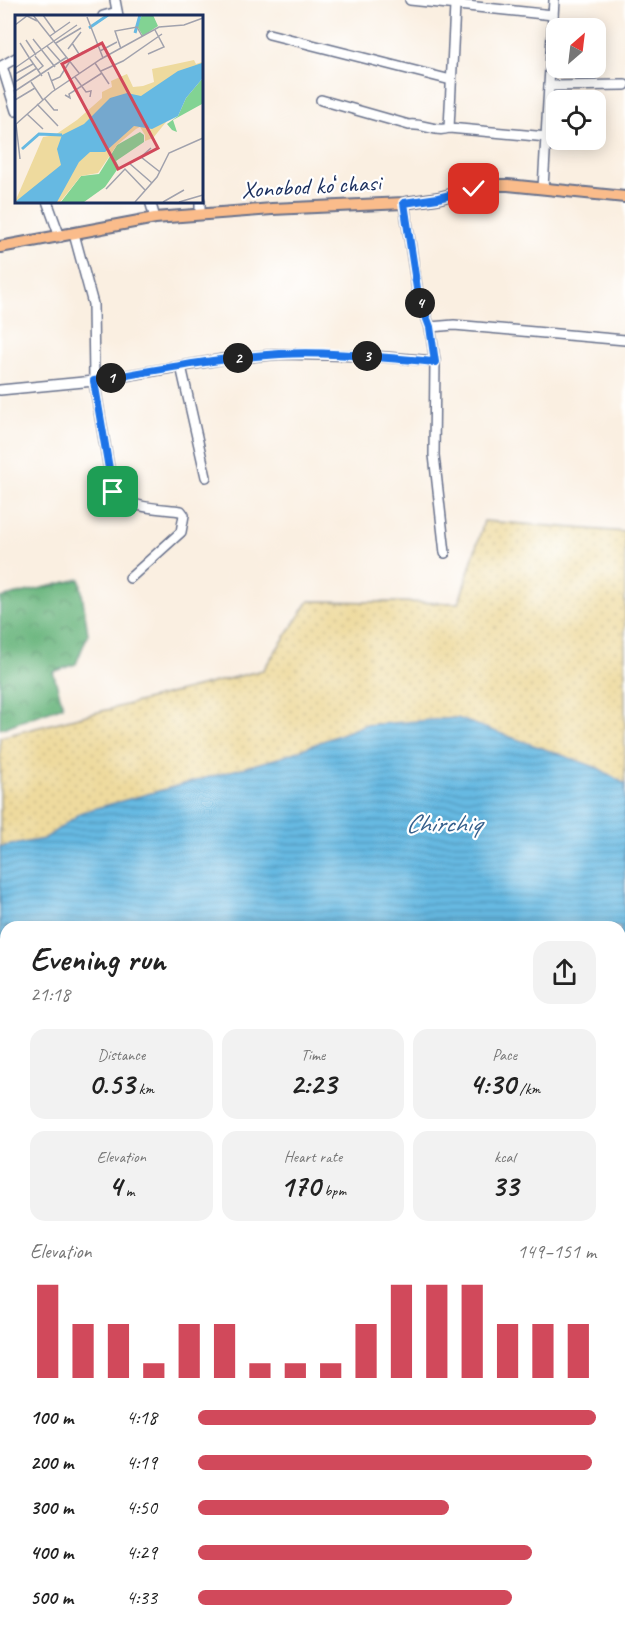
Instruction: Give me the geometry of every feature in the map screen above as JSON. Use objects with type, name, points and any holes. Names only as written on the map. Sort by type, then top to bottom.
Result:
[{"type":"main road","name":"Xonobod koʻchasi","points":[[0,247],[155,218],[404,203],[438,198],[491,185],[508,184],[625,197]]},
{"type":"street","points":[[115,0],[117,14]]},
{"type":"street","points":[[410,0],[455,6],[473,4],[553,15]]},
{"type":"street","points":[[549,90],[554,0]]},
{"type":"street","points":[[449,128],[455,6]]},
{"type":"street","points":[[269,34],[451,80]]},
{"type":"street","points":[[15,59],[1,67],[15,108]]},
{"type":"street","points":[[549,86],[625,85]]},
{"type":"street","points":[[321,100],[409,125],[415,124],[443,131],[449,128],[546,137]]},
{"type":"street","points":[[543,188],[546,150]]},
{"type":"street","points":[[47,202],[60,237]]},
{"type":"street","points":[[150,202],[155,218]]},
{"type":"street","points":[[200,202],[200,214]]},
{"type":"street","points":[[404,203],[418,295],[430,327],[435,362],[434,455],[445,553]]},
{"type":"street","points":[[74,234],[93,304],[94,381],[113,492],[140,506],[181,511],[184,515],[181,532],[130,578]]},
{"type":"street","points":[[430,327],[454,325],[625,340]]},
{"type":"street","points":[[0,390],[94,381],[224,359],[282,354],[371,356],[435,362]]},
{"type":"street","points":[[181,366],[206,477]]},
{"type":"green space","points":[[80,579],[88,634],[76,664],[53,672],[63,706],[0,729],[0,598]]},
{"type":"sand","points":[[484,521],[625,532],[625,921],[0,921],[0,737],[263,670],[309,601],[459,603]]},
{"type":"water","name":"Chirchiq","points":[[457,718],[598,768],[625,784],[625,921],[0,921],[0,847],[44,839],[82,812],[282,757],[364,725]]},
{"type":"route","points":[[113,492],[94,381],[224,359],[282,354],[371,356],[435,362],[430,327],[418,295],[404,203],[474,189]]}]
